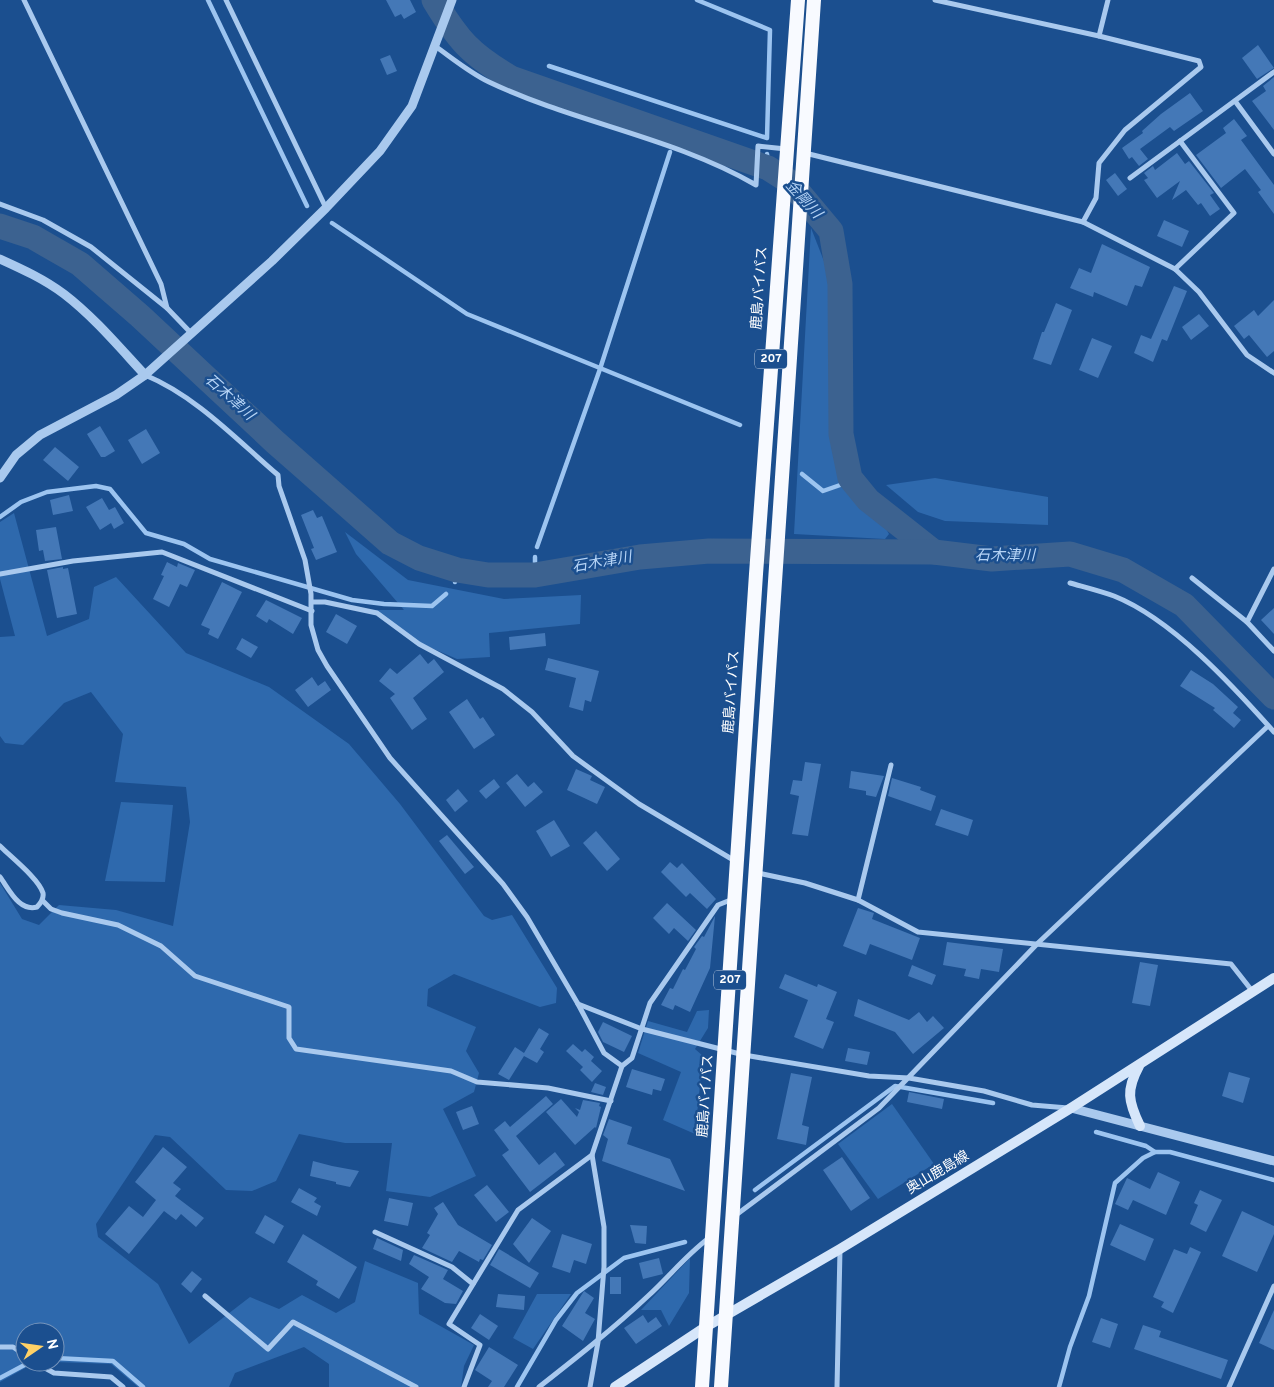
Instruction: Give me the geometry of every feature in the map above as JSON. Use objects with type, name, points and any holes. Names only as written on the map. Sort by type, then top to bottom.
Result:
[{"type":"highway","name":"鹿島バイパス","points":[[702,1387],[704,1328],[726,1049],[756,574],[798,0]]},
{"type":"highway","name":"207","points":[[721,1387],[724,1317],[744,1055],[814,0]]},
{"type":"main road","name":"奥山鹿島線","points":[[615,1387],[704,1328],[840,1249],[1071,1108],[1274,978]]},
{"type":"main road","points":[[1139,1065],[1130,1082],[1129,1095],[1131,1108],[1140,1126]]},
{"type":"street","points":[[24,0],[160,284],[167,308]]},
{"type":"street","points":[[226,0],[326,208]]},
{"type":"street","points":[[0,478],[16,454],[40,435],[116,395],[145,375],[272,261],[380,151],[412,106],[452,0]]},
{"type":"street","points":[[935,0],[1099,36],[1199,61],[1201,68],[1125,130],[1099,163],[1096,198],[1083,222]]},
{"type":"street","points":[[1099,36],[1108,0]]},
{"type":"street","points":[[435,46],[487,82],[541,104],[723,166],[756,185],[758,146],[786,155]]},
{"type":"street","points":[[1130,178],[1274,72]]},
{"type":"street","points":[[1234,101],[1274,154]]},
{"type":"street","points":[[1174,269],[1234,213],[1180,141]]},
{"type":"street","points":[[803,152],[1083,222],[1174,269],[1199,292],[1247,355],[1274,373]]},
{"type":"street","points":[[0,204],[43,220],[91,247],[167,308],[190,334]]},
{"type":"street","points":[[0,259],[31,274],[64,294],[100,327],[145,375],[168,384],[278,475],[279,486],[305,560],[310,580],[312,602],[311,626],[318,650],[332,674],[390,758],[508,890],[578,1004],[604,1053],[622,1066]]},
{"type":"street","points":[[0,574],[72,561],[162,552],[312,611]]},
{"type":"street","points":[[1247,622],[1274,569]]},
{"type":"street","points":[[1192,578],[1247,622],[1274,651]]},
{"type":"street","points":[[1070,583],[1115,597],[1163,624],[1201,657],[1274,732]]},
{"type":"street","points":[[312,602],[325,602],[377,613],[419,644],[503,689],[532,712],[573,756],[639,804],[737,863]]},
{"type":"street","points":[[732,1218],[879,1108],[910,1078],[1038,943],[1268,726]]},
{"type":"street","points":[[858,900],[891,765]]},
{"type":"street","points":[[0,846],[36,882],[42,893],[43,900],[51,909],[62,914],[118,925],[161,946],[195,976],[289,1007],[289,1038],[296,1049],[451,1071],[476,1082],[548,1088],[611,1101]]},
{"type":"street","points":[[756,873],[805,884],[858,900],[918,932],[1231,964],[1253,992]]},
{"type":"street","points":[[0,877],[19,903],[32,909],[38,907],[43,900]]},
{"type":"street","points":[[590,1387],[598,1342],[604,1267],[604,1227],[592,1155],[622,1066],[632,1058],[650,1003],[718,905],[735,898]]},
{"type":"street","points":[[578,1004],[642,1029],[744,1055],[868,1076],[910,1078],[984,1091],[1032,1105],[1071,1108],[1274,1161]]},
{"type":"street","points":[[464,1387],[480,1345],[449,1324],[518,1210],[592,1155]]},
{"type":"street","points":[[375,1232],[452,1267],[473,1284]]},
{"type":"street","points":[[539,1387],[598,1342],[650,1295],[690,1252],[711,1236]]},
{"type":"street","points":[[837,1387],[840,1249]]},
{"type":"street","points":[[1229,1387],[1274,1286]]},
{"type":"street","points":[[205,1296],[268,1349],[292,1322],[416,1387]]},
{"type":"street","points":[[0,1347],[15,1348]]},
{"type":"street","points":[[52,1372],[111,1377],[123,1387]]},
{"type":"shaded area","points":[[811,228],[829,274],[831,445],[840,484],[885,527],[889,534],[885,539],[794,534]]},
{"type":"shaded area","points":[[935,478],[1048,497],[1048,525],[945,521],[918,512],[886,485]]},
{"type":"shaded area","points":[[14,513],[47,636],[89,619],[94,587],[116,577],[186,653],[269,687],[349,744],[400,804],[484,916],[492,920],[512,915],[557,988],[556,1003],[540,1007],[454,974],[428,989],[427,1006],[476,1027],[466,1051],[479,1073],[474,1092],[443,1109],[476,1176],[430,1197],[386,1191],[392,1143],[345,1143],[299,1134],[276,1181],[252,1191],[226,1190],[170,1137],[155,1135],[96,1224],[98,1237],[158,1284],[189,1344],[250,1297],[279,1309],[302,1295],[336,1313],[355,1302],[365,1261],[418,1283],[419,1314],[474,1345],[464,1366],[461,1387],[329,1387],[329,1364],[304,1347],[235,1373],[229,1387],[138,1387],[111,1364],[65,1362],[65,1322],[15,1322],[15,1372],[18,1372],[0,1382],[0,883],[22,919],[39,925],[59,905],[116,910],[173,926],[190,822],[186,787],[115,782],[123,734],[91,692],[64,703],[23,745],[5,743],[0,736],[0,637],[15,636],[0,579],[0,522]]},
{"type":"shaded area","points":[[345,532],[408,580],[504,599],[581,595],[580,624],[489,633],[490,657],[457,659],[415,641],[374,610],[404,610],[356,554]]},
{"type":"shaded area","points":[[121,802],[173,805],[165,882],[105,881]]},
{"type":"shaded area","points":[[709,1010],[708,1028],[695,1049],[703,1056],[695,1134],[663,1120],[681,1072],[638,1053],[648,1021],[687,1032],[697,1011]]},
{"type":"shaded area","points":[[892,1104],[934,1164],[878,1199],[838,1144]]},
{"type":"shaded area","points":[[690,1258],[689,1293],[669,1326],[661,1310],[641,1310]]},
{"type":"shaded area","points":[[537,1294],[571,1294],[533,1349],[513,1338]]},
{"type":"building","points":[[386,0],[410,0],[416,12],[404,19],[401,14],[395,17]]},
{"type":"building","points":[[1258,45],[1274,68],[1257,79],[1242,58]]},
{"type":"building","points":[[390,55],[397,71],[387,75],[380,59]]},
{"type":"building","points":[[1274,77],[1274,130],[1252,101],[1266,91],[1263,86]]},
{"type":"building","points":[[1190,93],[1203,111],[1174,131],[1170,127],[1140,149],[1148,159],[1139,166],[1132,157],[1129,159],[1122,148],[1143,133],[1142,131],[1161,114]]},
{"type":"building","points":[[1234,119],[1247,136],[1241,140],[1274,185],[1274,214],[1258,192],[1261,190],[1245,169],[1221,188],[1196,155],[1226,133],[1223,128]]},
{"type":"building","points":[[1177,153],[1185,164],[1189,161],[1214,193],[1210,195],[1220,209],[1210,216],[1201,203],[1198,205],[1186,190],[1172,200],[1180,181],[1157,198],[1144,180],[1148,178],[1144,173],[1153,166],[1155,170]]},
{"type":"building","points":[[1115,173],[1127,189],[1118,196],[1106,180]]},
{"type":"building","points":[[1164,220],[1189,231],[1182,247],[1157,236]]},
{"type":"building","points":[[1102,244],[1150,267],[1142,287],[1135,285],[1127,306],[1094,292],[1093,297],[1070,288],[1079,268],[1091,273]]},
{"type":"building","points":[[1174,286],[1187,291],[1167,341],[1162,339],[1153,362],[1134,353],[1141,335],[1151,339]]},
{"type":"building","points":[[1274,300],[1274,351],[1267,357],[1249,335],[1244,339],[1234,326],[1254,310],[1258,316]]},
{"type":"building","points":[[1056,303],[1072,310],[1051,365],[1033,359],[1042,332],[1044,332]]},
{"type":"building","points":[[1199,314],[1209,326],[1191,340],[1182,327]]},
{"type":"building","points":[[1092,338],[1112,346],[1098,378],[1079,370]]},
{"type":"building","points":[[100,426],[115,451],[105,457],[101,457],[87,434]]},
{"type":"building","points":[[146,429],[160,453],[142,464],[128,440]]},
{"type":"building","points":[[55,447],[79,467],[68,481],[43,460]]},
{"type":"building","points":[[69,495],[73,511],[53,515],[50,500]]},
{"type":"building","points":[[102,498],[109,510],[115,507],[124,523],[114,529],[111,523],[100,530],[86,507]]},
{"type":"building","points":[[313,510],[317,518],[322,516],[337,552],[316,560],[311,549],[314,548],[301,515]]},
{"type":"building","points":[[56,527],[62,559],[45,561],[43,550],[39,551],[36,530]]},
{"type":"building","points":[[167,562],[177,567],[178,563],[195,570],[187,587],[180,584],[169,607],[153,599],[164,576],[161,575]]},
{"type":"building","points":[[63,567],[63,569],[68,568],[77,614],[57,618],[47,570]]},
{"type":"building","points":[[222,582],[242,592],[218,639],[208,634],[210,629],[201,625]]},
{"type":"building","points":[[266,600],[302,618],[293,634],[269,619],[267,623],[256,616]]},
{"type":"building","points":[[1274,608],[1274,634],[1261,620]]},
{"type":"building","points":[[336,614],[357,626],[347,644],[326,632]]},
{"type":"building","points":[[545,633],[546,646],[510,650],[509,637]]},
{"type":"building","points":[[242,638],[258,647],[251,658],[236,649]]},
{"type":"building","points":[[420,654],[428,664],[434,659],[444,672],[413,698],[427,719],[412,730],[390,698],[395,694],[379,681],[390,668],[397,674]]},
{"type":"building","points":[[548,658],[599,671],[591,702],[585,700],[583,711],[569,707],[576,678],[545,670]]},
{"type":"building","points":[[1191,670],[1213,684],[1238,707],[1233,713],[1241,720],[1234,728],[1213,710],[1215,708],[1180,686]]},
{"type":"building","points":[[312,677],[318,686],[325,681],[331,690],[308,707],[295,690]]},
{"type":"building","points":[[467,699],[480,719],[483,717],[495,735],[474,749],[449,712]]},
{"type":"building","points":[[805,762],[821,764],[808,836],[792,834],[799,796],[790,794],[793,780],[802,781]]},
{"type":"building","points":[[576,769],[592,776],[590,780],[605,787],[597,804],[567,790]]},
{"type":"building","points":[[851,771],[884,776],[876,797],[866,795],[866,791],[849,788]]},
{"type":"building","points":[[517,774],[528,787],[534,782],[543,792],[525,807],[506,783]]},
{"type":"building","points":[[892,778],[921,787],[920,790],[936,796],[931,811],[888,796]]},
{"type":"building","points":[[494,779],[500,787],[486,799],[479,791]]},
{"type":"building","points":[[458,789],[468,801],[455,812],[446,800]]},
{"type":"building","points":[[941,809],[973,820],[968,836],[935,825]]},
{"type":"building","points":[[554,820],[570,846],[551,857],[536,831]]},
{"type":"building","points":[[596,831],[620,859],[607,871],[583,843]]},
{"type":"building","points":[[447,835],[474,867],[465,874],[439,841]]},
{"type":"building","points":[[670,862],[677,868],[682,863],[716,899],[707,909],[690,893],[686,897],[661,872]]},
{"type":"building","points":[[667,903],[696,930],[688,941],[674,928],[669,934],[653,918]]},
{"type":"building","points":[[858,908],[874,913],[872,919],[920,938],[912,960],[870,944],[866,955],[843,946]]},
{"type":"building","points":[[715,916],[710,968],[690,1012],[675,1005],[673,1010],[661,1005],[670,988],[673,989],[683,969],[685,970],[696,949],[694,947],[702,936],[704,937]]},
{"type":"building","points":[[947,942],[1003,949],[999,972],[981,969],[979,979],[964,976],[966,969],[943,965]]},
{"type":"building","points":[[1140,962],[1158,965],[1150,1006],[1132,1003]]},
{"type":"building","points":[[912,965],[936,975],[932,985],[908,976]]},
{"type":"building","points":[[785,974],[817,987],[818,984],[837,992],[826,1019],[834,1022],[823,1049],[794,1037],[808,1000],[779,988]]},
{"type":"building","points":[[858,999],[909,1020],[919,1012],[927,1022],[933,1016],[944,1028],[913,1054],[895,1032],[854,1016]]},
{"type":"building","points":[[603,1022],[632,1036],[624,1052],[603,1042],[598,1032]]},
{"type":"building","points":[[539,1028],[549,1034],[540,1049],[544,1052],[537,1063],[524,1056],[509,1080],[498,1074],[515,1047],[524,1053]]},
{"type":"building","points":[[573,1044],[582,1052],[585,1049],[594,1057],[591,1061],[602,1071],[592,1082],[580,1070],[583,1067],[566,1051]]},
{"type":"building","points":[[848,1048],[870,1052],[867,1065],[845,1061]]},
{"type":"building","points":[[632,1069],[665,1079],[661,1091],[653,1089],[652,1095],[626,1087]]},
{"type":"building","points":[[1229,1072],[1250,1078],[1243,1103],[1222,1096]]},
{"type":"building","points":[[791,1073],[812,1077],[802,1125],[809,1127],[806,1145],[777,1139]]},
{"type":"building","points":[[595,1083],[606,1087],[603,1095],[591,1092]]},
{"type":"building","points":[[909,1092],[944,1099],[942,1109],[907,1102]]},
{"type":"building","points":[[546,1096],[553,1104],[516,1136],[539,1165],[555,1152],[565,1165],[530,1192],[502,1155],[509,1150],[494,1130],[505,1121],[510,1127]]},
{"type":"building","points":[[561,1099],[577,1117],[579,1112],[575,1108],[580,1110],[583,1100],[600,1103],[599,1106],[601,1107],[596,1128],[575,1145],[546,1112]]},
{"type":"building","points":[[472,1106],[479,1124],[463,1130],[456,1112]]},
{"type":"building","points":[[609,1119],[632,1127],[627,1144],[670,1159],[685,1191],[602,1161],[608,1139],[603,1135]]},
{"type":"building","points":[[163,1147],[187,1167],[173,1183],[181,1189],[175,1196],[204,1218],[196,1227],[181,1214],[176,1220],[164,1211],[129,1254],[105,1234],[129,1206],[143,1217],[156,1200],[135,1182]]},
{"type":"building","points":[[842,1157],[870,1198],[851,1211],[823,1170]]},
{"type":"building","points":[[313,1161],[359,1171],[350,1187],[336,1184],[336,1182],[310,1176]]},
{"type":"building","points":[[1158,1172],[1180,1182],[1166,1215],[1133,1200],[1128,1210],[1115,1204],[1127,1178],[1150,1189]]},
{"type":"building","points":[[487,1185],[509,1212],[496,1222],[474,1195]]},
{"type":"building","points":[[299,1188],[317,1198],[314,1202],[321,1206],[317,1216],[291,1202]]},
{"type":"building","points":[[1200,1190],[1222,1200],[1206,1232],[1190,1224],[1198,1205],[1194,1203]]},
{"type":"building","points":[[389,1198],[413,1203],[408,1226],[384,1221]]},
{"type":"building","points":[[443,1202],[458,1225],[492,1245],[483,1260],[480,1259],[479,1262],[459,1251],[452,1262],[422,1248],[430,1235],[427,1233],[438,1214],[434,1208]]},
{"type":"building","points":[[1242,1211],[1274,1226],[1274,1234],[1257,1272],[1222,1256]]},
{"type":"building","points":[[265,1215],[284,1226],[274,1244],[255,1233]]},
{"type":"building","points":[[532,1218],[551,1231],[529,1263],[513,1244]]},
{"type":"building","points":[[1120,1224],[1154,1239],[1145,1261],[1110,1245]]},
{"type":"building","points":[[630,1225],[647,1226],[646,1244],[635,1243]]},
{"type":"building","points":[[303,1234],[357,1267],[339,1299],[316,1285],[318,1281],[287,1262]]},
{"type":"building","points":[[562,1234],[592,1244],[586,1264],[574,1260],[570,1273],[552,1267]]},
{"type":"building","points":[[377,1238],[403,1250],[401,1261],[373,1249]]},
{"type":"building","points":[[1190,1247],[1201,1252],[1173,1313],[1161,1307],[1164,1302],[1153,1297],[1174,1249],[1187,1254]]},
{"type":"building","points":[[499,1249],[539,1273],[530,1288],[490,1265]]},
{"type":"building","points":[[414,1255],[448,1270],[443,1279],[463,1291],[456,1304],[445,1303],[421,1289],[429,1277],[409,1264]]},
{"type":"building","points":[[659,1258],[663,1274],[643,1279],[639,1263]]},
{"type":"building","points":[[192,1271],[202,1279],[191,1293],[181,1284]]},
{"type":"building","points":[[610,1277],[621,1277],[621,1294],[610,1294]]},
{"type":"building","points":[[584,1291],[594,1298],[585,1313],[595,1319],[583,1341],[562,1326]]},
{"type":"building","points":[[498,1294],[525,1296],[524,1310],[496,1307]]},
{"type":"building","points":[[1274,1310],[1274,1350],[1259,1343]]},
{"type":"building","points":[[480,1314],[498,1326],[489,1340],[471,1328]]},
{"type":"building","points":[[643,1315],[648,1323],[656,1317],[662,1326],[636,1344],[624,1328]]},
{"type":"building","points":[[1101,1318],[1118,1324],[1110,1348],[1092,1342]]},
{"type":"building","points":[[1143,1325],[1161,1331],[1159,1337],[1228,1360],[1221,1379],[1134,1349]]},
{"type":"building","points":[[489,1347],[518,1365],[504,1387],[488,1387],[492,1381],[475,1370]]},
{"type":"waterway","points":[[208,0],[307,206]]},
{"type":"waterway","name":"金剛川","points":[[434,0],[450,26],[466,45],[485,61],[511,78],[768,168],[790,182],[831,231],[840,284],[841,434],[850,478],[868,500],[934,552]]},
{"type":"waterway","points":[[549,66],[767,138],[770,30],[697,0]]},
{"type":"waterway","points":[[673,144],[678,137]]},
{"type":"waterway","points":[[537,547],[600,369],[670,152]]},
{"type":"waterway","points":[[767,154],[768,168]]},
{"type":"waterway","points":[[332,223],[467,314],[740,425]]},
{"type":"waterway","name":"石木津川","points":[[0,226],[33,237],[80,264],[140,316],[275,442],[390,543],[419,558],[457,570],[488,575],[535,575],[640,557],[709,551],[934,552],[992,559],[1070,554],[1123,570],[1184,605],[1274,697]]},
{"type":"waterway","points":[[802,474],[823,491],[843,484],[850,478]]},
{"type":"waterway","points":[[0,517],[21,502],[47,492],[96,486],[110,489],[146,533],[184,544],[210,559],[352,600],[384,604],[432,606],[446,594]]},
{"type":"waterway","points":[[535,557],[535,575]]},
{"type":"waterway","points":[[455,582],[457,570]]},
{"type":"waterway","points":[[755,1190],[895,1086],[993,1103]]},
{"type":"waterway","points":[[1096,1132],[1146,1146],[1155,1152]]},
{"type":"waterway","points":[[1059,1387],[1070,1347],[1089,1296],[1115,1183],[1143,1158],[1155,1152],[1170,1152],[1274,1180]]},
{"type":"waterway","points":[[517,1387],[556,1320],[577,1293],[624,1258],[685,1242]]},
{"type":"waterway","points":[[65,1359],[113,1361],[143,1387]]},
{"type":"waterway","points":[[0,1378],[15,1370]]}]
